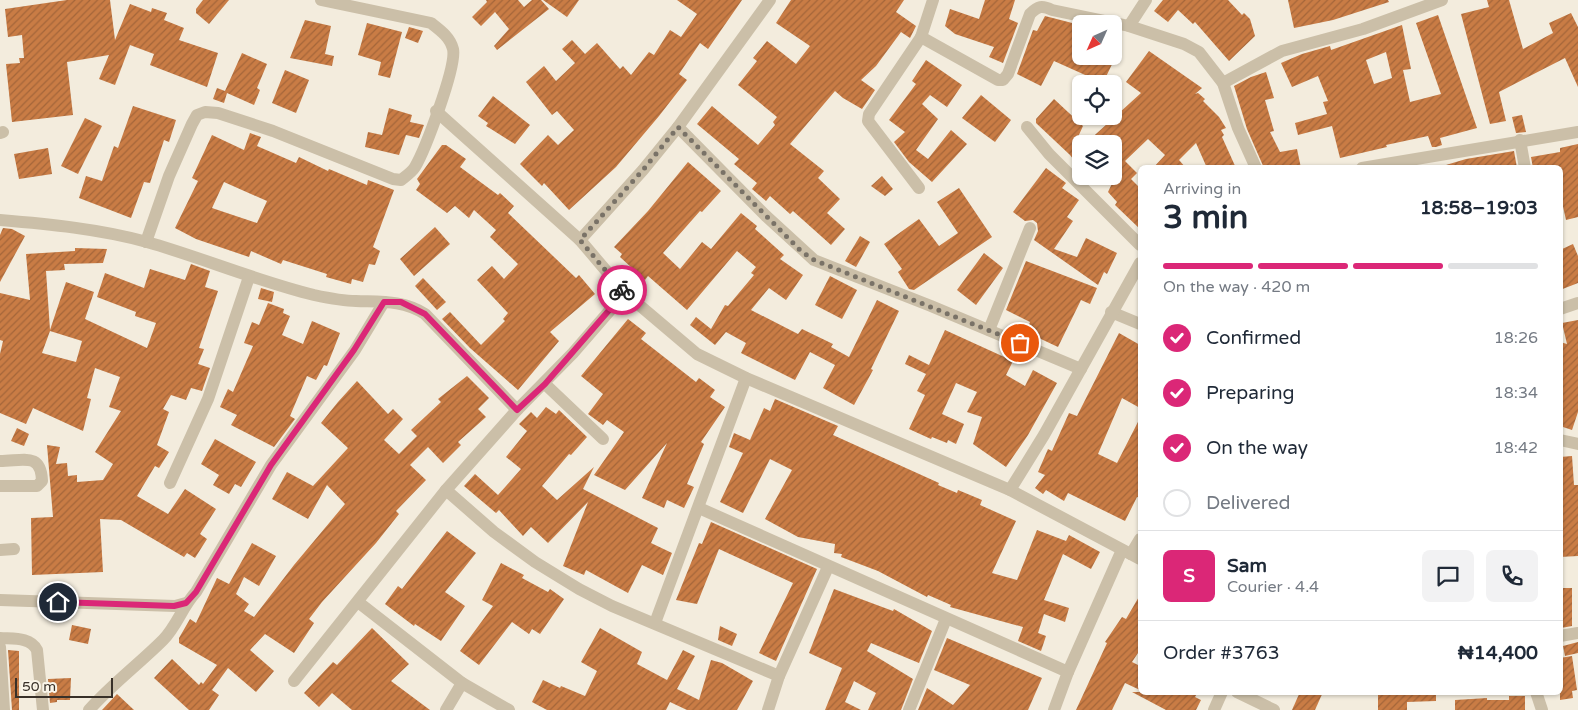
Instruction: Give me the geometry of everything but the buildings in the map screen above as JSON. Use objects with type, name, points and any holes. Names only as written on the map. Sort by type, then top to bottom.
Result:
[{"type":"street","points":[[146,242],[169,176],[192,124],[197,115],[205,112],[218,113],[273,131],[401,180],[415,167],[454,62],[453,48],[445,34],[431,23],[321,0]]},
{"type":"street","points":[[580,240],[643,170],[678,127],[770,0]]},
{"type":"street","points":[[919,188],[868,121],[869,114],[921,37],[933,0]]},
{"type":"street","points":[[1129,26],[1146,0]]},
{"type":"street","points":[[1223,83],[1282,50],[1363,29],[1442,0]]},
{"type":"street","points":[[921,37],[998,80],[1003,80],[1008,74],[1030,14],[1036,7],[1044,6],[1052,10],[1129,26],[1184,44],[1199,52],[1223,83],[1238,128],[1255,165]]},
{"type":"street","points":[[436,111],[580,240],[624,293],[697,354],[746,378],[1010,490],[1131,554]]},
{"type":"street","points":[[678,127],[801,251],[814,260],[1082,369]]},
{"type":"street","points":[[1027,127],[1055,159],[1138,243]]},
{"type":"street","points":[[1379,165],[1520,140],[1578,132]]},
{"type":"street","points":[[1520,140],[1525,165]]},
{"type":"street","points":[[0,220],[86,230],[146,242],[249,277],[339,299],[401,302],[425,314],[517,410]]},
{"type":"street","points":[[989,330],[1030,228]]},
{"type":"street","points":[[1010,490],[1082,369],[1111,312],[1138,266]]},
{"type":"street","points":[[170,483],[208,399],[249,277]]},
{"type":"street","points":[[294,681],[446,490],[517,410],[545,384],[624,293]]},
{"type":"street","points":[[90,710],[109,688],[164,639],[174,626],[186,603],[196,592],[271,465],[354,350],[384,302]]},
{"type":"street","points":[[1563,308],[1578,303]]},
{"type":"street","points":[[1111,312],[1138,323]]},
{"type":"street","points":[[655,624],[746,378]]},
{"type":"street","points":[[545,384],[602,439]]},
{"type":"street","points":[[1563,441],[1578,444]]},
{"type":"street","points":[[0,461],[33,461],[42,468],[42,481],[37,486],[0,486]]},
{"type":"street","points":[[446,490],[494,532],[561,579],[612,606],[779,676]]},
{"type":"street","points":[[699,508],[828,567],[1068,672]]},
{"type":"street","points":[[1054,710],[1068,672],[1138,542]]},
{"type":"street","points":[[0,550],[14,549]]},
{"type":"street","points":[[768,710],[779,676],[828,567]]},
{"type":"street","points":[[0,600],[174,606],[186,603]]},
{"type":"street","points":[[358,602],[462,683],[509,710]]},
{"type":"street","points":[[909,710],[946,619]]},
{"type":"street","points":[[1563,636],[1578,634]]},
{"type":"street","points":[[0,638],[29,641],[34,644],[37,650],[43,710]]},
{"type":"street","points":[[0,648],[4,710]]},
{"type":"street","points":[[446,710],[462,683]]},
{"type":"street","points":[[1214,710],[1221,695]]},
{"type":"street","points":[[1243,695],[1274,710]]},
{"type":"street","points":[[1537,695],[1542,710]]},
{"type":"way so far","points":[[622,290],[580,240],[643,170],[678,127],[801,251],[814,260],[1020,343]]},
{"type":"route","points":[[58,602],[174,606],[186,603],[196,592],[249,499],[271,465],[354,350],[384,302],[401,302],[413,306],[425,314],[517,410],[545,384],[573,353],[624,293],[622,290]]}]
